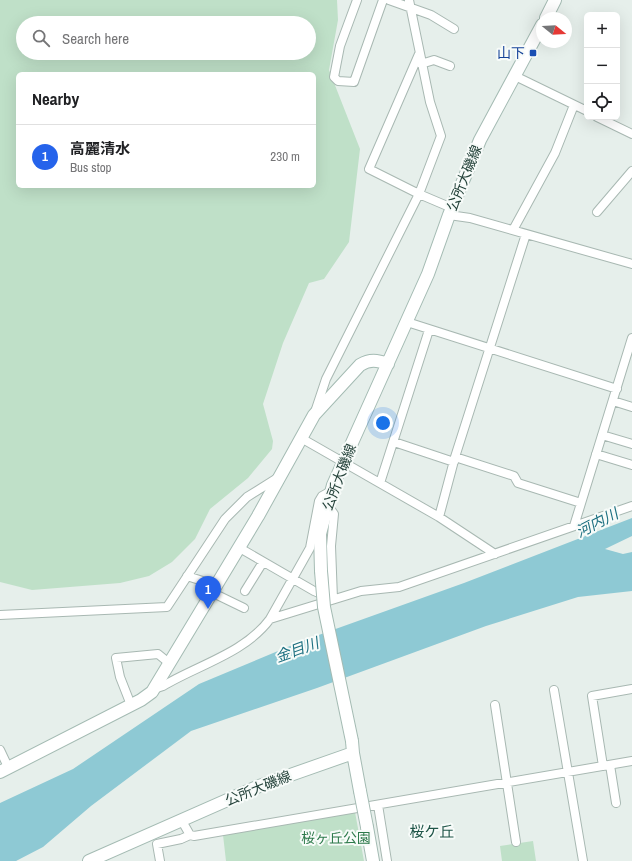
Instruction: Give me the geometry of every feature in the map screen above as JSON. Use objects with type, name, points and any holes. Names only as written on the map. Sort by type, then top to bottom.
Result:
[{"type":"main road","points":[[549,12],[555,0]]},
{"type":"main road","name":"公所大磯線","points":[[90,861],[259,786],[352,747],[324,607],[320,534],[327,504],[342,462],[428,274],[450,212],[480,140],[536,36]]},
{"type":"main road","points":[[4,770],[145,698],[154,688],[169,663],[280,476],[314,415],[360,364],[367,361],[376,360],[388,364]]},
{"type":"main road","points":[[352,747],[373,861]]},
{"type":"street","points":[[356,0],[340,46],[334,77],[338,81],[354,82],[383,0]]},
{"type":"street","points":[[389,0],[412,10],[431,15],[454,29]]},
{"type":"street","points":[[314,415],[326,380],[419,194],[441,136],[430,102],[421,64],[409,0]]},
{"type":"street","points":[[420,54],[369,169],[419,194],[450,212],[632,264]]},
{"type":"street","points":[[421,64],[434,60],[450,66]]},
{"type":"street","points":[[515,76],[584,110]]},
{"type":"street","points":[[513,230],[555,153],[574,105]]},
{"type":"street","points":[[603,120],[632,134]]},
{"type":"street","points":[[596,212],[632,171]]},
{"type":"street","points":[[439,517],[455,460],[526,234]]},
{"type":"street","points":[[407,322],[617,389]]},
{"type":"street","points":[[380,483],[430,330]]},
{"type":"street","points":[[574,526],[602,434],[631,347],[632,338]]},
{"type":"street","points":[[613,401],[632,406]]},
{"type":"street","points":[[602,434],[632,444]]},
{"type":"street","points":[[301,438],[439,517],[496,554]]},
{"type":"street","points":[[394,442],[514,476],[518,483],[581,503]]},
{"type":"street","points":[[596,454],[632,465]]},
{"type":"street","points":[[0,615],[167,607],[224,519],[247,497],[280,476]]},
{"type":"street","points":[[154,688],[163,686],[239,646],[261,631],[270,619],[310,548],[319,501],[322,496],[331,491]]},
{"type":"street","points":[[327,504],[334,514],[331,546],[333,599]]},
{"type":"street","points":[[270,619],[361,591],[399,587],[632,506]]},
{"type":"street","points":[[238,547],[293,579],[333,599]]},
{"type":"street","points":[[245,591],[263,562]]},
{"type":"street","points":[[187,576],[213,588],[244,608]]},
{"type":"street","points":[[131,705],[120,676],[116,658],[158,654],[169,663]]},
{"type":"street","points":[[616,803],[592,696],[632,689]]},
{"type":"street","points":[[554,690],[583,861]]},
{"type":"street","points":[[495,705],[516,842]]},
{"type":"street","points":[[0,750],[4,770]]},
{"type":"street","points":[[160,861],[157,844],[181,839],[190,835],[194,836],[632,761]]},
{"type":"street","points":[[378,805],[387,861]]},
{"type":"street","points":[[182,821],[190,835]]},
{"type":"green space","points":[[0,0],[337,0],[338,20],[329,70],[360,149],[349,242],[324,279],[309,283],[283,343],[263,404],[273,441],[272,449],[248,478],[210,509],[195,539],[172,562],[149,576],[120,583],[32,590],[0,582]]},
{"type":"green space","name":"桜ヶ丘公園","points":[[355,812],[364,861],[226,861],[223,835]]},
{"type":"green space","points":[[533,841],[536,861],[502,861],[500,846]]},
{"type":"water","name":"金目川","points":[[632,518],[632,536],[605,549],[623,554],[632,552],[632,591],[578,597],[486,626],[317,688],[191,731],[91,806],[43,847],[16,861],[0,861],[0,803],[73,769],[199,684],[302,641],[464,583]]},
{"type":"place","name":"山下","points":[[533,53]]},
{"type":"place","name":"高麗清水","points":[[208,609]]},
{"type":"district","name":"桜ケ丘","points":[[432,832]]},
{"type":"water label","name":"河内川","points":[[597,523]]}]
